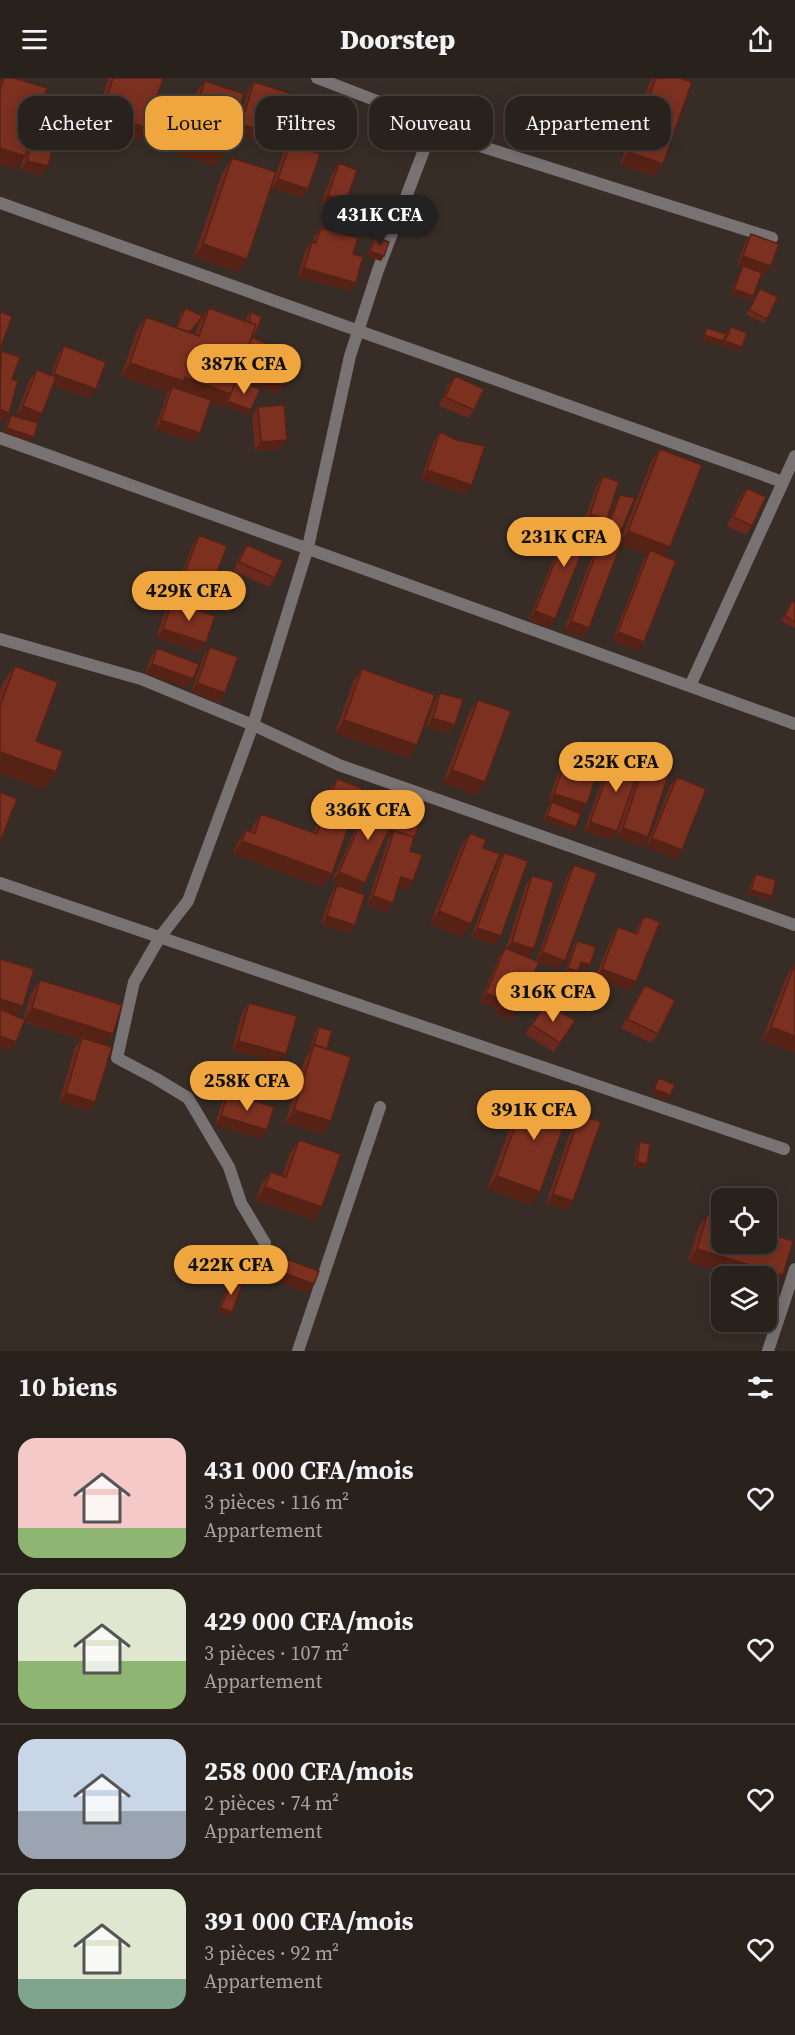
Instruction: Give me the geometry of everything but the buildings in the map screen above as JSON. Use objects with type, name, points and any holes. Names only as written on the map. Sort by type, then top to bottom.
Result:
[{"type":"street","points":[[317,78],[369,98]]},
{"type":"street","points":[[265,1243],[241,1203],[230,1167],[188,1098],[117,1058],[134,982],[160,937],[188,901],[253,725],[308,547],[350,356],[378,270],[424,150]]},
{"type":"street","points":[[493,150],[772,238]]},
{"type":"street","points":[[0,203],[783,482]]},
{"type":"street","points":[[0,438],[795,724]]},
{"type":"street","points":[[690,686],[795,456]]},
{"type":"street","points":[[0,639],[141,679],[253,725],[339,765],[795,925]]},
{"type":"street","points":[[0,883],[784,1149]]},
{"type":"street","points":[[298,1351],[380,1107]]},
{"type":"street","points":[[768,1351],[795,1269]]}]
